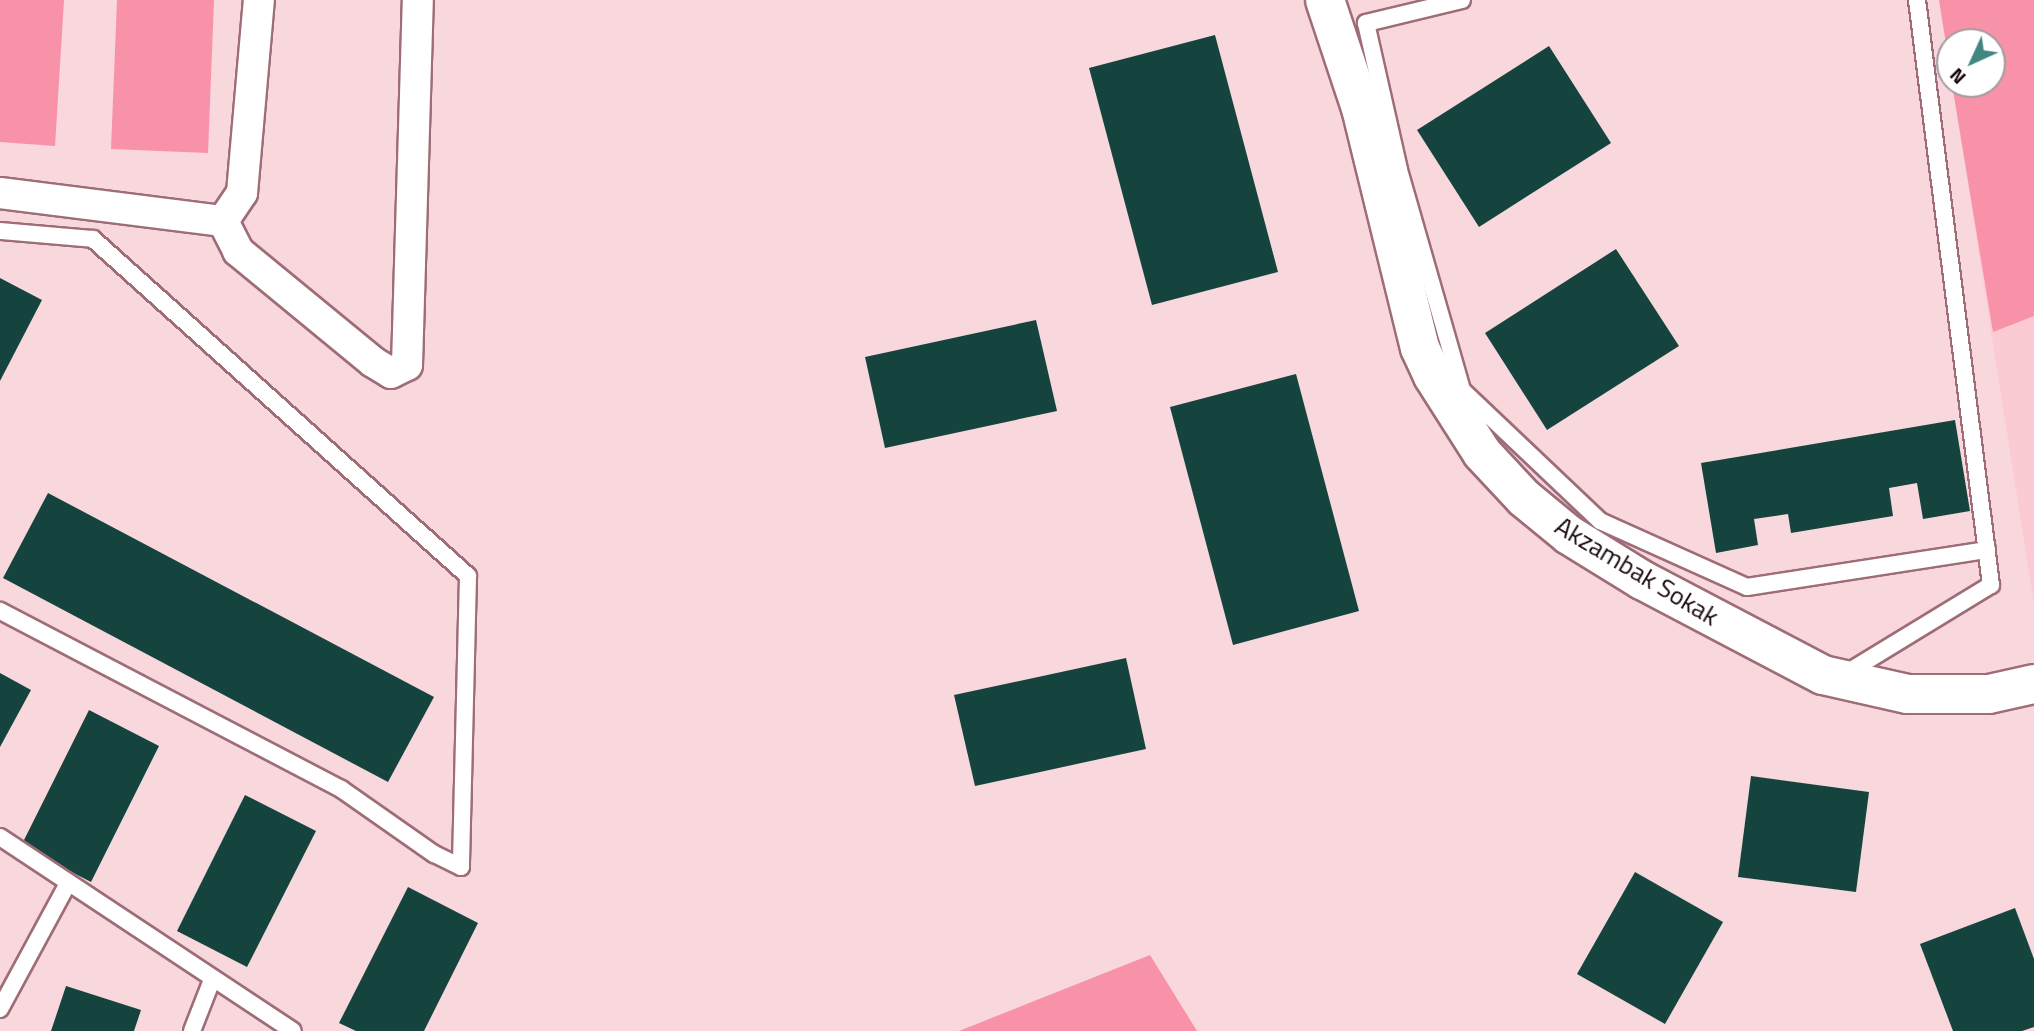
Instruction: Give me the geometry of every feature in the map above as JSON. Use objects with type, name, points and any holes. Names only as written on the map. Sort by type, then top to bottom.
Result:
[{"type":"street","points":[[223,221],[242,193],[259,0]]},
{"type":"street","points":[[223,221],[238,251],[373,362],[391,373],[407,365],[418,0]]},
{"type":"street","name":"Akzambak Sokak","points":[[1325,0],[1361,108],[1420,348],[1433,376],[1482,453],[1524,498],[1569,536],[1653,586],[1823,675],[1907,694],[1989,694],[2034,684]]},
{"type":"street","points":[[0,193],[223,221]]},
{"type":"lane","points":[[1462,0],[1366,23],[1399,170],[1462,390],[1600,521],[1747,587],[1987,550]]},
{"type":"lane","points":[[1838,678],[1991,585],[1917,0]]},
{"type":"lane","points":[[0,231],[93,239],[468,576],[461,867],[434,854],[341,789],[0,611]]},
{"type":"lane","points":[[0,837],[212,980],[293,1031]]},
{"type":"lane","points":[[0,1009],[68,883]]},
{"type":"lane","points":[[192,1031],[212,980]]},
{"type":"shaded area","points":[[0,0],[64,0],[55,146],[0,142]]},
{"type":"shaded area","points":[[117,0],[214,0],[208,153],[111,149]]},
{"type":"shaded area","points":[[1939,0],[2034,0],[2034,604],[1954,98],[2006,98],[2006,28],[1943,28]]},
{"type":"shaded area","points":[[1939,0],[2034,0],[2034,316],[1993,332],[1954,98],[2006,98],[2006,28],[1943,28]]},
{"type":"shaded area","points":[[1150,955],[1197,1031],[959,1031]]},
{"type":"building","points":[[1215,35],[1278,272],[1152,305],[1089,68]]},
{"type":"building","points":[[1549,46],[1611,143],[1479,227],[1417,130]]},
{"type":"building","points":[[1616,249],[1679,346],[1547,430],[1485,333]]},
{"type":"building","points":[[0,278],[42,300],[0,381]]},
{"type":"building","points":[[1036,320],[1057,411],[885,448],[865,357]]},
{"type":"building","points":[[1296,374],[1359,611],[1233,645],[1170,407]]},
{"type":"building","points":[[1955,420],[1970,511],[1923,519],[1917,483],[1889,488],[1893,516],[1791,533],[1788,514],[1754,519],[1758,545],[1716,553],[1701,463]]},
{"type":"building","points":[[48,493],[434,697],[388,782],[3,578]]},
{"type":"building","points":[[1126,658],[1146,749],[975,786],[954,695]]},
{"type":"building","points":[[0,673],[31,690],[0,747]]},
{"type":"building","points":[[89,710],[159,746],[91,882],[21,846]]},
{"type":"building","points":[[1751,776],[1869,792],[1856,892],[1738,877]]},
{"type":"building","points":[[245,795],[316,831],[247,967],[177,931]]},
{"type":"building","points":[[1635,872],[1723,922],[1665,1024],[1577,974]]},
{"type":"building","points":[[408,887],[478,923],[424,1031],[356,1031],[339,1023]]},
{"type":"building","points":[[2015,908],[2034,959],[2034,1027],[2022,1031],[1953,1031],[1920,944]]},
{"type":"building","points":[[66,986],[141,1010],[134,1031],[51,1031]]}]
